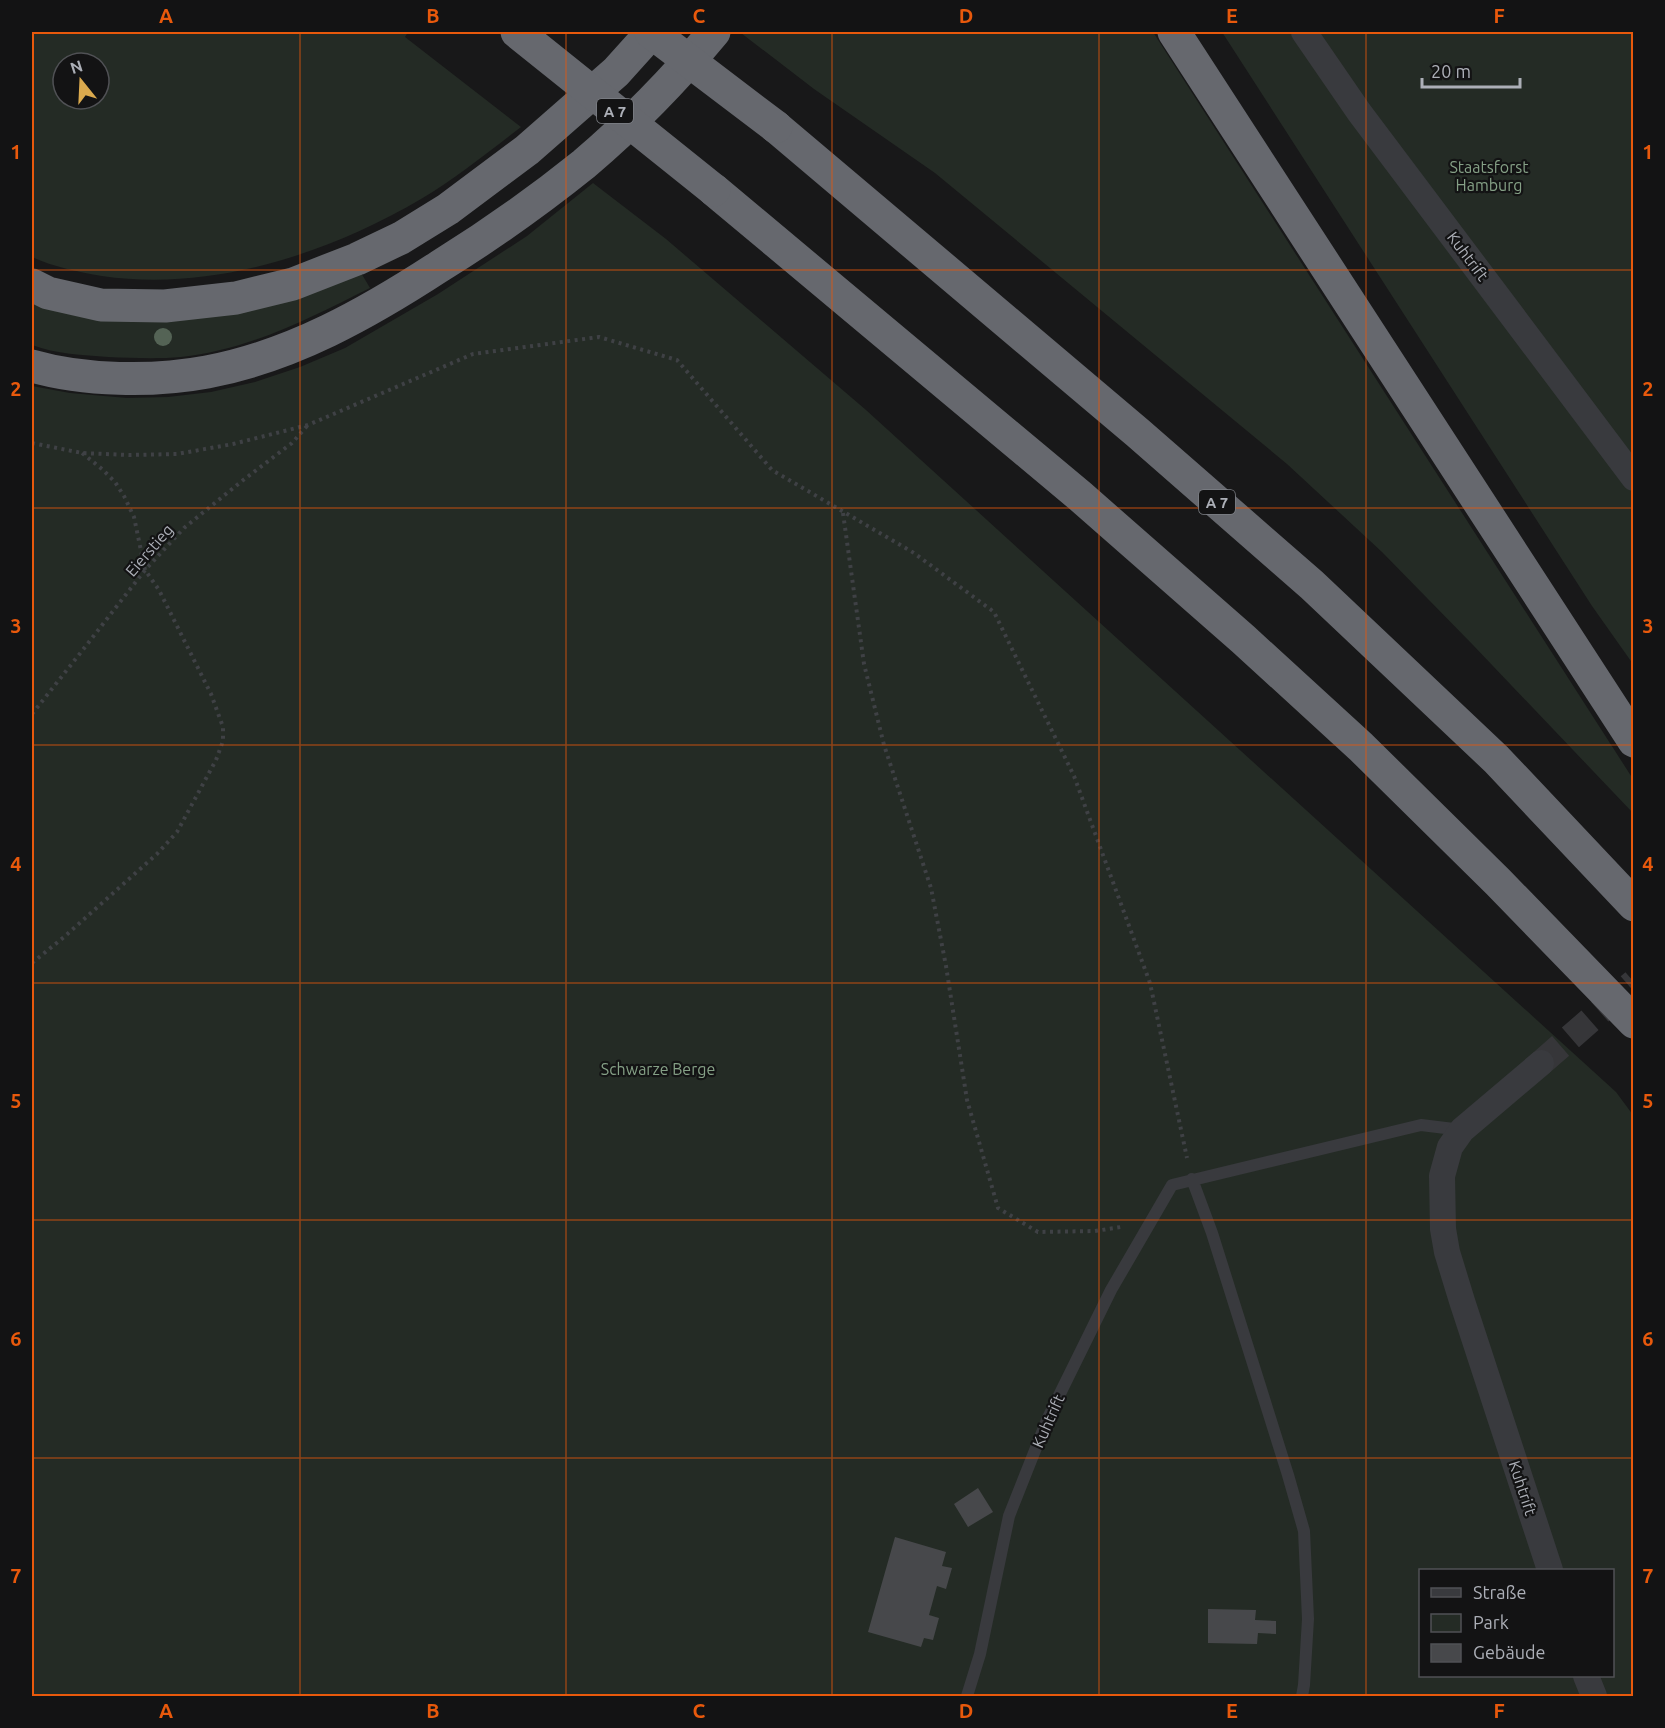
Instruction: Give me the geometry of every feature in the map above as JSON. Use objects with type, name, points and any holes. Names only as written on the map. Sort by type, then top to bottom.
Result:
[{"type":"highway","name":"A 7","points":[[517,32],[714,190],[1080,496],[1260,654],[1361,747],[1498,882],[1634,1022]]},
{"type":"highway","name":"A 7","points":[[652,32],[776,127],[1138,433],[1312,585],[1496,759],[1634,905]]},
{"type":"highway","points":[[32,285],[48,293],[101,305],[165,306],[236,298],[293,284],[357,260],[401,238],[448,209],[527,150],[616,72],[652,32]]},
{"type":"highway","points":[[32,366],[83,376],[119,378],[168,377],[206,373],[308,341],[354,319],[497,230],[585,163],[651,102],[714,32]]},
{"type":"highway","points":[[1174,32],[1634,741]]},
{"type":"street","name":"Kuhtrift","points":[[1304,32],[1359,112],[1634,478]]},
{"type":"street","name":"Kuhtrift","points":[[1541,1063],[1462,1130],[1450,1147],[1442,1176],[1446,1252],[1550,1569]]},
{"type":"street","points":[[1586,1677],[1594,1696]]},
{"type":"lane","name":"Kuhtrift","points":[[967,1696],[980,1654],[1009,1516],[1047,1420],[1111,1290],[1172,1185],[1420,1125],[1462,1130]]},
{"type":"lane","points":[[1192,1179],[1212,1233],[1304,1531],[1308,1619],[1302,1696]]},
{"type":"path","points":[[32,443],[82,453],[129,455],[177,454],[233,444],[308,425],[473,354],[599,337],[677,360],[772,470],[914,554],[994,612],[1074,776],[1150,983],[1192,1179]]},
{"type":"path","name":"Eierstieg","points":[[32,714],[145,570],[184,528],[292,443],[308,425]]},
{"type":"path","points":[[32,963],[157,854],[177,832],[216,760],[223,741],[223,727],[211,694],[159,590],[145,570],[135,517],[115,482],[82,453]]},
{"type":"path","points":[[843,512],[864,664],[884,746],[931,888],[967,1100],[998,1208],[1038,1232],[1095,1230],[1137,1225],[1161,1204]]},
{"type":"green space","points":[[32,32],[408,32],[405,37],[521,127],[447,182],[385,219],[308,252],[268,264],[226,273],[143,280],[102,276],[57,266],[32,257]]},
{"type":"green space","points":[[742,32],[1153,32],[1633,779],[1633,813],[1382,552],[1287,464],[935,173],[814,89]]},
{"type":"green space","name":"Staatsforst Hamburg","points":[[1222,32],[1633,32],[1633,664],[1592,606]]},
{"type":"green space","name":"Schwarze Berge","points":[[593,183],[666,239],[866,410],[1616,1092],[1633,1115],[1633,1696],[32,1696],[32,386],[70,393],[127,398],[168,397],[211,392],[255,382],[300,367],[345,348],[438,294],[527,236]]},
{"type":"green space","points":[[360,271],[370,288],[278,331],[255,340],[206,353],[163,358],[108,357],[60,352],[32,345],[32,298],[54,306]]},
{"type":"building","points":[[978,1488],[993,1512],[968,1527],[954,1504]]},
{"type":"building","points":[[895,1537],[946,1552],[942,1566],[952,1568],[946,1589],[937,1586],[929,1615],[939,1618],[933,1640],[924,1638],[921,1647],[868,1632]]},
{"type":"building","points":[[1208,1609],[1256,1610],[1255,1620],[1276,1621],[1276,1634],[1258,1633],[1257,1644],[1208,1643]]},
{"type":"tunnel","points":[[1541,1063],[1634,982]]}]
